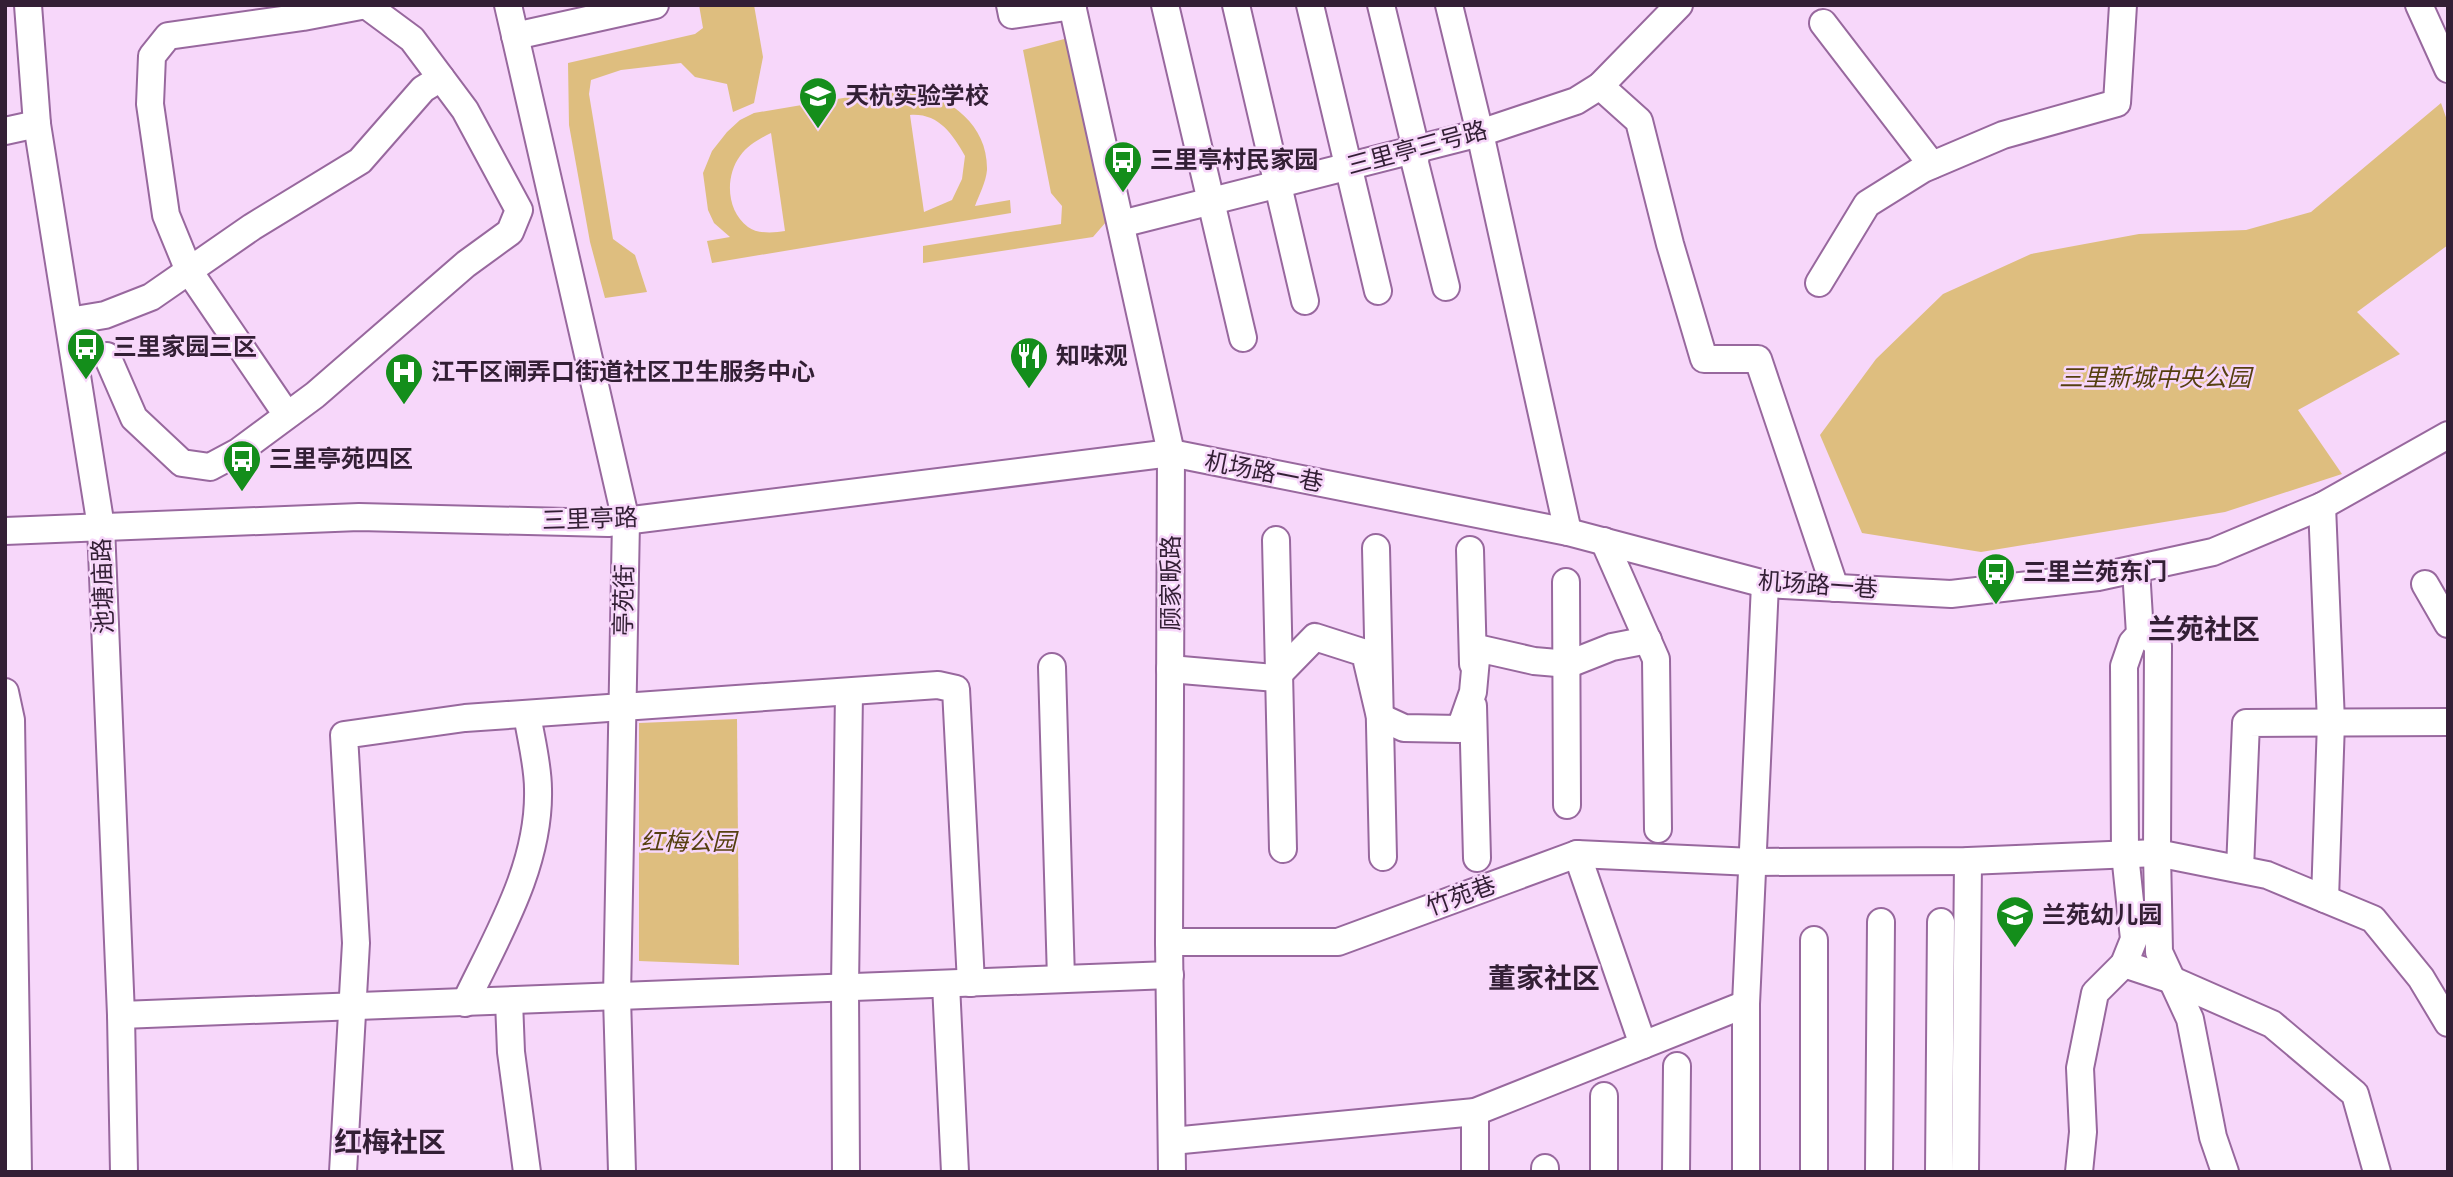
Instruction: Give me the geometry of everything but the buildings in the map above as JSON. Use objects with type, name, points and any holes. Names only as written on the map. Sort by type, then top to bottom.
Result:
[{"type":"street","name":"池塘庙路","points":[[28,5],[37,124],[101,527],[121,1015],[124,1172]]},
{"type":"street","points":[[107,356],[134,418],[182,463],[210,467],[238,452],[315,395],[466,264],[510,232],[519,210],[465,110],[412,39],[366,5],[254,14],[168,36],[152,56],[150,104],[166,215],[189,271],[287,415]]},
{"type":"street","name":"亭苑街","points":[[508,5],[626,521],[617,997],[622,1172]]},
{"type":"street","points":[[515,36],[655,5]]},
{"type":"street","points":[[1010,5],[1012,15],[1072,6]]},
{"type":"street","points":[[1165,5],[1243,338]]},
{"type":"street","points":[[1236,5],[1305,301]]},
{"type":"street","points":[[1310,5],[1378,291]]},
{"type":"street","points":[[1381,5],[1416,149],[1415,163],[1446,287]]},
{"type":"street","points":[[1449,5],[1568,532]]},
{"type":"street","name":"三里亭三号路","points":[[1121,224],[1480,133],[1576,101],[1600,86],[1679,5]]},
{"type":"street","points":[[1819,283],[1867,204],[1932,165],[2003,135],[2117,103],[2123,5]]},
{"type":"street","points":[[2419,5],[2448,69]]},
{"type":"street","name":"顾家畈路","points":[[1072,6],[1171,453],[1172,1172]]},
{"type":"street","points":[[1824,23],[1932,165]]},
{"type":"street","points":[[69,321],[105,315],[151,297],[252,227],[360,161],[423,89],[441,78]]},
{"type":"street","points":[[1600,86],[1639,121],[1704,359],[1758,359],[1835,588]]},
{"type":"street","points":[[5,131],[37,124]]},
{"type":"street","name":"机场路一巷","points":[[1171,453],[1568,532],[1765,584],[1951,594],[2098,577],[2213,552],[2322,506],[2448,435]]},
{"type":"street","name":"三里亭路","points":[[5,531],[359,517],[608,523],[1171,453]]},
{"type":"street","points":[[2322,506],[2331,722],[2325,899]]},
{"type":"street","points":[[1276,540],[1283,849]]},
{"type":"street","points":[[1604,541],[1656,659],[1658,829]]},
{"type":"street","points":[[1376,548],[1383,857]]},
{"type":"street","points":[[1470,550],[1477,858]]},
{"type":"street","points":[[2079,1172],[2083,1132],[2080,1068],[2095,993],[2124,964],[2134,939],[2125,854],[2124,666],[2132,643],[2140,634],[2136,569]]},
{"type":"street","points":[[1566,582],[1567,805]]},
{"type":"street","points":[[1746,1172],[1746,1004],[1765,584]]},
{"type":"street","points":[[2425,584],[2448,624]]},
{"type":"street","points":[[2140,634],[2151,638],[2158,646],[2159,952],[2190,1019],[2213,1137],[2225,1172]]},
{"type":"street","points":[[1170,670],[1275,678],[1315,637],[1365,653],[1380,717]]},
{"type":"street","points":[[1380,717],[1404,728],[1460,729],[1473,692],[1477,648],[1534,662],[1565,664],[1612,647],[1648,640]]},
{"type":"street","points":[[1052,667],[1061,979]]},
{"type":"street","points":[[343,1172],[356,943],[344,735],[465,718],[938,685],[956,689],[959,983],[955,1172]]},
{"type":"street","points":[[5,692],[11,720],[10,839],[18,1172]]},
{"type":"street","points":[[846,1172],[845,988],[849,692]]},
{"type":"street","points":[[465,1003],[503,925],[531,855],[538,790],[527,714]]},
{"type":"street","points":[[2240,869],[2246,723],[2448,722]]},
{"type":"street","name":"竹苑巷","points":[[1170,942],[1338,942],[1577,854],[1754,862],[1968,861],[2157,853],[2267,875],[2373,919],[2421,978],[2448,1023]]},
{"type":"street","points":[[1577,854],[1643,1045]]},
{"type":"street","points":[[1965,1172],[1968,861]]},
{"type":"street","points":[[1879,1172],[1881,922]]},
{"type":"street","points":[[1939,1172],[1941,922]]},
{"type":"street","points":[[1814,940],[1814,1172]]},
{"type":"street","points":[[2124,964],[2172,980],[2272,1024],[2355,1094],[2377,1172]]},
{"type":"street","points":[[121,1015],[1170,975]]},
{"type":"street","points":[[509,1001],[511,1052],[527,1172]]},
{"type":"street","points":[[1172,1141],[1475,1112],[1746,1004]]},
{"type":"street","points":[[1676,1172],[1677,1066]]},
{"type":"street","points":[[1604,1096],[1604,1172]]},
{"type":"street","points":[[1475,1112],[1475,1172]]},
{"type":"green space","points":[[699,5],[754,5],[763,57],[754,103],[733,112],[727,84],[695,77],[681,63],[621,70],[591,80],[589,94],[613,239],[635,255],[647,292],[605,298],[590,242],[569,125],[568,63],[695,34],[703,28]]},
{"type":"green space","points":[[1068,38],[1107,196],[1106,222],[1093,237],[923,263],[923,246],[1061,224],[1062,206],[1051,193],[1023,50]]},
{"type":"green space","points":[[914,86],[954,107],[974,128],[981,140],[986,154],[987,170],[975,206],[1010,200],[1011,213],[712,263],[707,241],[730,237],[714,223],[708,210],[703,173],[712,151],[727,132],[740,120],[754,113]],"holes":[[[910,115],[929,117],[943,126],[965,156],[962,179],[952,200],[924,212]],[[771,133],[785,231],[756,231],[748,227],[735,212],[730,183],[735,164],[743,152]]]},
{"type":"green space","name":"三里新城中央公园","points":[[2441,103],[2448,123],[2448,245],[2357,312],[2400,354],[2298,410],[2342,474],[2225,512],[1981,552],[1862,533],[1820,435],[1876,359],[1943,294],[2031,254],[2139,234],[2246,230],[2311,212]]},
{"type":"green space","name":"红梅公园","points":[[737,719],[739,965],[639,961],[639,723]]},
{"type":"place","name":"天杭实验学校","points":[[818,130]]},
{"type":"place","name":"三里亭村民家园","points":[[1123,194]]},
{"type":"place","name":"三里家园三区","points":[[86,381]]},
{"type":"place","name":"知味观","points":[[1029,390]]},
{"type":"place","name":"江干区闸弄口街道社区卫生服务中心","points":[[404,406]]},
{"type":"place","name":"三里亭苑四区","points":[[242,493]]},
{"type":"place","name":"三里兰苑东门","points":[[1996,606]]},
{"type":"place","name":"兰苑幼儿园","points":[[2015,949]]},
{"type":"district","name":"兰苑社区","points":[[2204,629]]},
{"type":"district","name":"董家社区","points":[[1544,978]]},
{"type":"district","name":"红梅社区","points":[[390,1142]]}]
